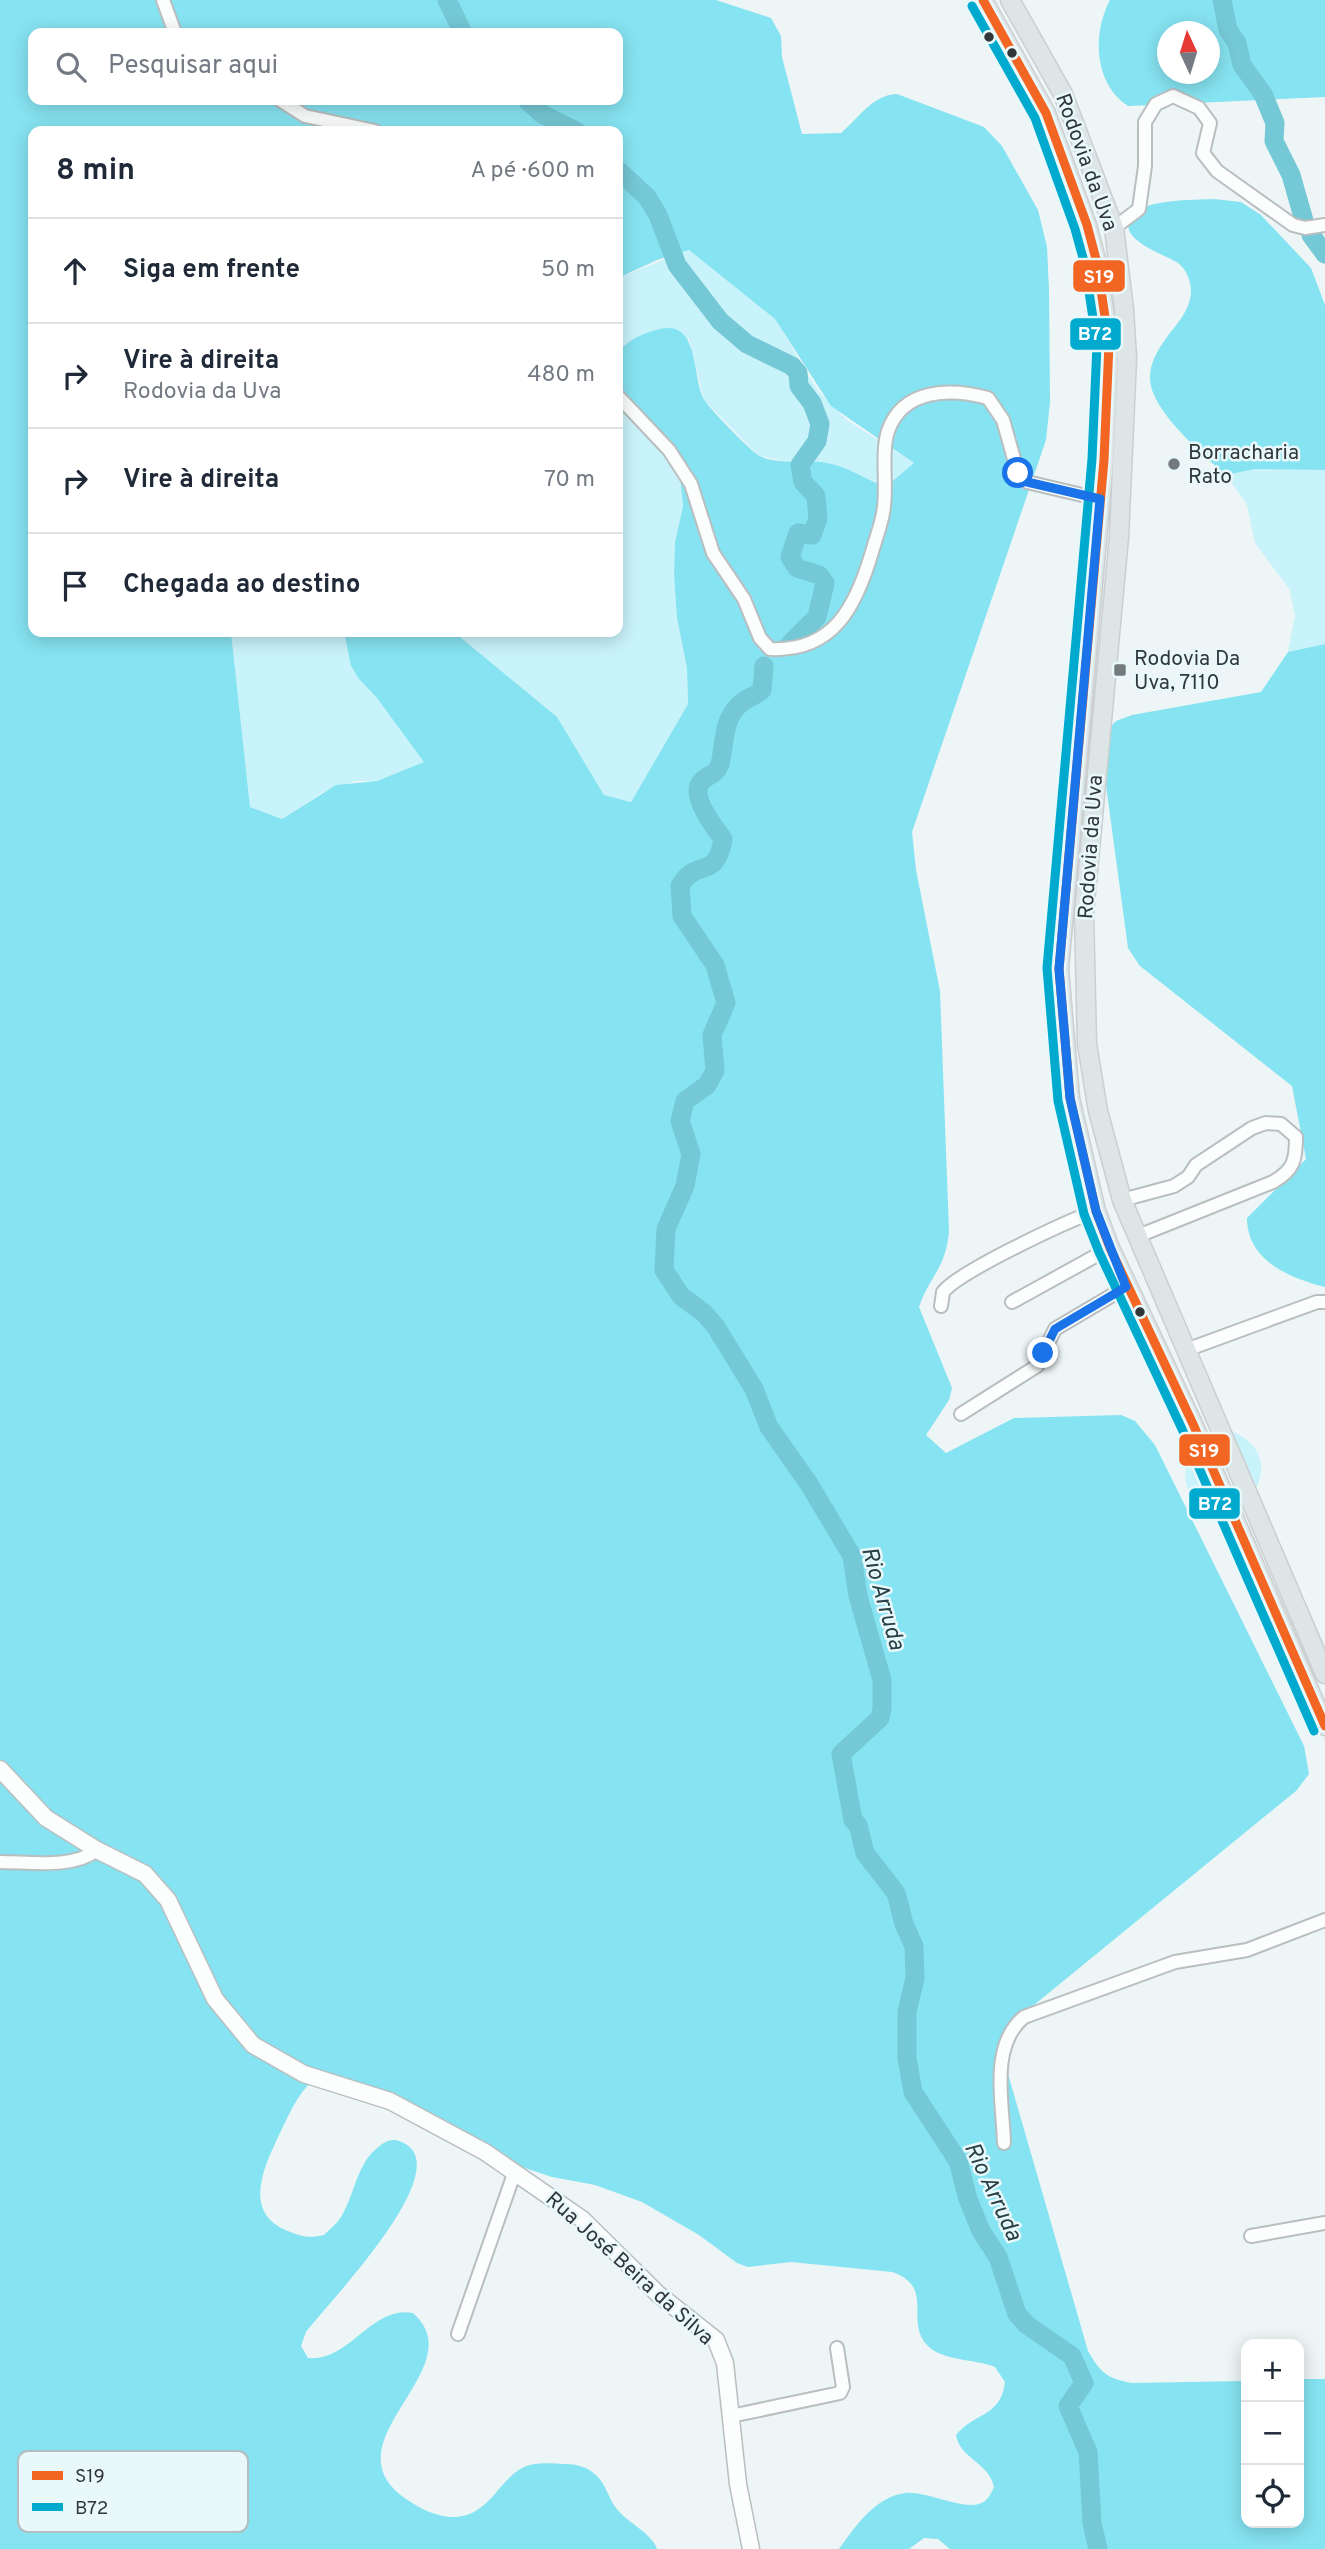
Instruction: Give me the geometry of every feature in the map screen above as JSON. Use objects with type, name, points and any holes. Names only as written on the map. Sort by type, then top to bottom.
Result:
[{"type":"main road","name":"Rodovia da Uva","points":[[984,0],[1046,113],[1087,225],[1097,263],[1109,344],[1100,499],[1059,969],[1070,1098],[1096,1211],[1110,1248],[1126,1287],[1194,1424],[1325,1726]]},
{"type":"main road","name":"Rodovia da Uva","points":[[1010,0],[1063,94],[1114,228],[1124,309],[1126,406],[1119,537],[1084,914],[1087,1044],[1098,1111],[1122,1200],[1325,1674]]},
{"type":"street","points":[[163,0],[173,28]]},
{"type":"street","points":[[1114,228],[1139,209],[1145,166],[1145,122],[1156,104],[1173,96],[1199,108],[1210,123],[1203,153],[1217,171],[1293,225],[1305,228],[1325,225]]},
{"type":"street","points":[[288,105],[305,116],[352,126]]},
{"type":"street","points":[[623,401],[669,450],[691,484],[713,553],[744,599],[760,638],[770,649],[785,649],[827,635],[842,622],[863,582],[884,508],[887,433],[899,410],[927,394],[959,390],[988,398],[1003,420],[1018,473],[1027,482],[1100,499]]},
{"type":"street","points":[[1122,1200],[1174,1186],[1188,1177],[1196,1165],[1252,1128],[1266,1123],[1281,1124],[1296,1137],[1296,1159],[1287,1174],[1138,1236]]},
{"type":"street","points":[[941,1306],[943,1292],[959,1279],[1096,1211]]},
{"type":"street","points":[[1012,1302],[1110,1248]]},
{"type":"street","points":[[961,1414],[1037,1366],[1055,1329],[1126,1287]]},
{"type":"street","points":[[1186,1350],[1317,1302],[1325,1302]]},
{"type":"street","name":"Rua José Beira da Silva","points":[[0,1769],[46,1818],[97,1850],[145,1874],[168,1900],[215,1999],[253,2045],[304,2074],[390,2101],[440,2125],[514,2171],[582,2219],[658,2294],[716,2340],[726,2363],[738,2484],[751,2549]]},
{"type":"street","points":[[0,1862],[71,1861],[87,1858],[97,1850]]},
{"type":"street","points":[[1004,2143],[1004,2044],[1013,2026],[1024,2017],[1175,1962],[1247,1950],[1325,1920]]},
{"type":"street","points":[[458,2334],[514,2171]]},
{"type":"street","points":[[1251,2236],[1325,2223]]},
{"type":"street","points":[[731,2416],[840,2393],[843,2387],[837,2348]]},
{"type":"shaded area","points":[[0,0],[716,0],[771,18],[781,36],[782,57],[802,134],[841,133],[880,98],[897,94],[984,127],[1002,146],[1038,210],[1047,247],[1049,290],[1050,402],[1046,440],[912,832],[916,870],[940,991],[949,1232],[941,1264],[919,1307],[952,1388],[949,1400],[926,1435],[946,1453],[1014,1418],[1121,1415],[1135,1421],[1155,1445],[1304,1746],[1309,1774],[1296,1791],[1034,2005],[1016,2022],[1004,2060],[1088,2351],[1096,2364],[1110,2377],[1132,2383],[1241,2381],[1241,2528],[1304,2528],[1304,2379],[1325,2379],[1325,2549],[950,2549],[938,2539],[924,2538],[909,2549],[839,2549],[867,2514],[884,2500],[894,2496],[914,2493],[969,2505],[986,2500],[994,2487],[987,2472],[963,2450],[956,2435],[993,2408],[1003,2393],[1005,2382],[995,2367],[941,2354],[927,2345],[918,2326],[916,2295],[913,2286],[905,2278],[892,2272],[791,2262],[748,2267],[737,2263],[699,2235],[642,2202],[595,2185],[552,2177],[522,2167],[416,2109],[313,2080],[293,2106],[274,2147],[261,2186],[260,2198],[264,2210],[271,2220],[283,2229],[308,2237],[324,2235],[344,2212],[359,2173],[376,2149],[396,2140],[415,2154],[415,2177],[404,2205],[361,2266],[306,2332],[301,2346],[308,2358],[323,2357],[336,2352],[385,2317],[398,2313],[413,2313],[427,2335],[427,2358],[417,2381],[388,2430],[381,2454],[385,2477],[406,2499],[433,2513],[452,2517],[480,2508],[510,2477],[526,2466],[548,2463],[578,2465],[597,2476],[616,2508],[654,2543],[657,2549],[0,2549]]},
{"type":"shaded area","points":[[1110,0],[1325,0],[1325,97],[1128,106],[1108,85],[1103,72],[1100,28]]},
{"type":"shaded area","points":[[1214,199],[1241,202],[1261,215],[1311,268],[1325,305],[1325,470],[1255,469],[1226,475],[1182,434],[1155,397],[1150,379],[1153,360],[1186,310],[1191,287],[1178,263],[1135,239],[1128,224],[1132,215],[1147,206],[1170,201]]},
{"type":"shaded area","points":[[689,250],[775,319],[818,391],[847,420],[914,463],[887,486],[827,463],[783,461],[758,455],[704,400],[689,339],[628,342],[623,346],[623,276]]},
{"type":"shaded area","points":[[623,393],[679,467],[683,506],[675,542],[674,575],[677,618],[687,668],[688,704],[631,802],[604,795],[557,717],[460,637],[623,637]]},
{"type":"shaded area","points":[[1255,469],[1325,470],[1325,644],[1288,652],[1295,616],[1290,590],[1255,543],[1247,505],[1226,475]]},
{"type":"shaded area","points":[[232,637],[345,637],[351,666],[359,679],[377,698],[425,762],[377,781],[356,781],[323,792],[282,819],[250,807]]},
{"type":"shaded area","points":[[1325,644],[1325,1287],[1298,1278],[1273,1265],[1262,1256],[1249,1233],[1247,1218],[1306,1159],[1292,1086],[1140,966],[1128,948],[1105,778],[1107,730],[1116,721],[1132,715],[1261,692],[1288,652]]},
{"type":"shaded area","points":[[1227,1430],[1247,1440],[1258,1454],[1261,1472],[1254,1493]]},
{"type":"shaded area","points":[[1193,1449],[1221,1513],[1200,1504],[1188,1489],[1186,1471]]},
{"type":"waterway","name":"Rio Arruda","points":[[447,0],[461,28]]},
{"type":"waterway","points":[[1222,0],[1228,30],[1237,43],[1242,65],[1263,94],[1275,123],[1274,141],[1291,175],[1305,224]]},
{"type":"waterway","name":"Rio Arruda","points":[[532,105],[542,114],[566,126]]},
{"type":"waterway","name":"Rio Arruda","points":[[623,175],[647,197],[658,215],[677,265],[720,321],[747,344],[792,366],[798,373],[799,386],[812,403],[820,424],[817,441],[800,465],[803,482],[816,496],[818,519],[812,535],[798,533],[790,557],[797,568],[819,575],[825,583],[817,617],[789,645]]},
{"type":"waterway","points":[[1311,235],[1325,254]]},
{"type":"waterway","name":"Rio Arruda","points":[[764,666],[762,690],[734,710],[727,725],[720,764],[714,773],[703,779],[698,788],[701,803],[723,839],[720,852],[711,865],[692,872],[680,886],[682,916],[715,965],[726,1003],[712,1035],[715,1071],[707,1085],[685,1101],[680,1121],[691,1154],[685,1186],[666,1229],[664,1270],[681,1296],[704,1313],[716,1327],[754,1389],[769,1427],[809,1484],[852,1556],[858,1596],[882,1680],[882,1709],[880,1718],[841,1754],[853,1820],[858,1825],[865,1853],[896,1893],[904,1924],[914,1946],[915,1978],[907,2012],[907,2058],[913,2092],[958,2161],[968,2199],[981,2231],[998,2257],[1017,2314],[1027,2325],[1072,2356],[1084,2383],[1068,2406],[1088,2452],[1092,2523],[1098,2549]]},
{"type":"transit line","name":"S19","points":[[983,0],[1046,113],[1087,225],[1097,263],[1109,344],[1104,460],[1059,969],[1070,1098],[1096,1211],[1110,1248],[1193,1424],[1325,1726]]},
{"type":"transit line","name":"B72","points":[[972,6],[1035,118],[1075,229],[1085,265],[1097,345],[1092,459],[1047,968],[1058,1101],[1084,1214],[1099,1252],[1182,1429],[1314,1731]]},
{"type":"place","name":"Borracharia Rato","points":[[1174,464]]},
{"type":"place","name":"Rodovia Da Uva, 7110","points":[[1120,670]]},
{"type":"route","points":[[1018,473],[1027,482],[1100,499],[1059,969],[1063,1046],[1070,1098],[1096,1211],[1126,1287],[1077,1313],[1055,1329],[1043,1353]]}]
